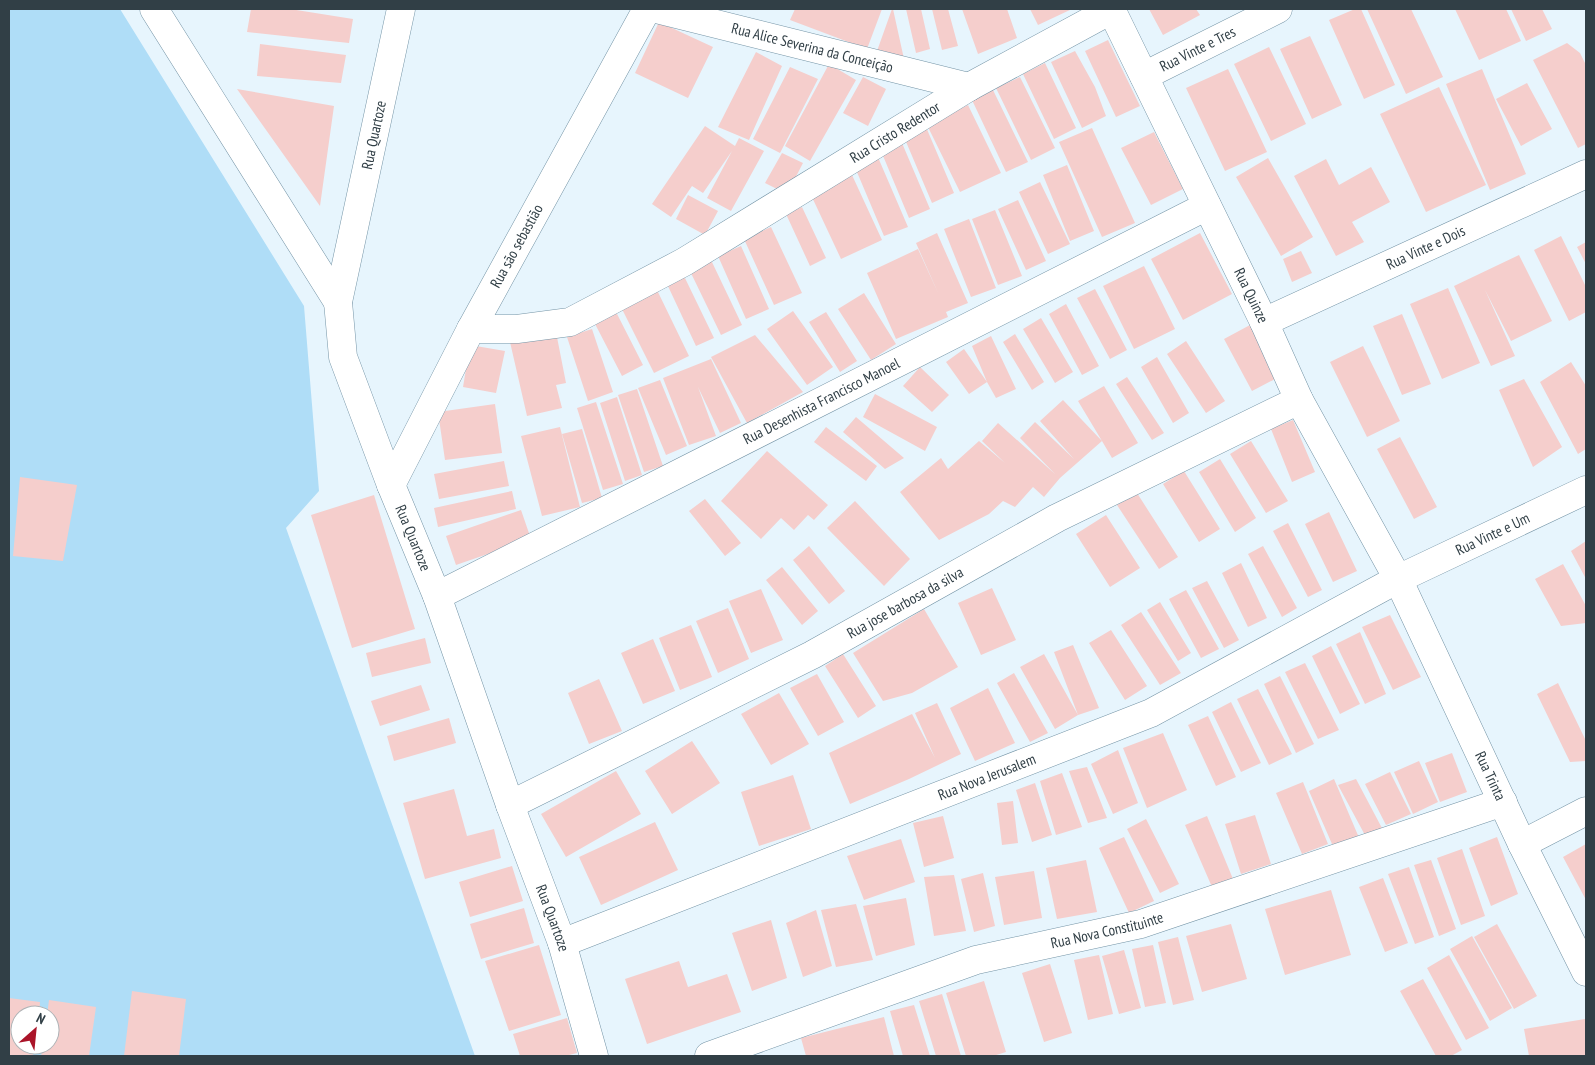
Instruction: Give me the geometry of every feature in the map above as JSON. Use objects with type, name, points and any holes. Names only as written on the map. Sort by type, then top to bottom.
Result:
[{"type":"street","points":[[154,9],[338,302]]},
{"type":"street","name":"Rua Quartoze","points":[[401,9],[338,302],[343,357],[391,485],[437,596],[510,805],[562,943],[594,1056]]},
{"type":"street","name":"Rua são sebastião","points":[[391,485],[471,329],[647,9]]},
{"type":"street","name":"Rua Alice Severina da Conceição","points":[[656,9],[969,87]]},
{"type":"street","name":"Rua Cristo Redentor","points":[[471,329],[517,329],[570,322],[684,262],[969,87],[1111,9]]},
{"type":"street","name":"Rua Quinze","points":[[1111,9],[1264,322],[1299,400],[1398,579]]},
{"type":"street","name":"Rua Vinte e Tres","points":[[1144,76],[1278,9]]},
{"type":"street","name":"Rua Vinte e Dois","points":[[1264,322],[1586,174]]},
{"type":"street","name":"Rua Desenhista Francisco Manoel","points":[[437,596],[1208,206]]},
{"type":"street","name":"Rua jose barbosa da silva","points":[[510,805],[812,655],[1057,518],[1299,400]]},
{"type":"street","name":"Rua Vinte e Um","points":[[1398,579],[1586,490]]},
{"type":"street","name":"Rua Trinta","points":[[1398,579],[1522,844],[1586,972]]},
{"type":"street","name":"Rua Nova Jerusalem","points":[[562,943],[1151,713],[1398,579]]},
{"type":"street","name":"Rua Nova Constituinte","points":[[708,1056],[976,960],[1141,924],[1503,802]]},
{"type":"street","points":[[1522,844],[1586,811]]},
{"type":"shaded area","points":[[9,9],[120,9],[304,306],[319,491],[286,528],[475,1056],[9,1056]]},
{"type":"building","points":[[251,9],[290,9],[353,19],[349,43],[247,32]]},
{"type":"building","points":[[795,9],[882,9],[867,49],[790,20]]},
{"type":"building","points":[[893,9],[904,59],[877,51]]},
{"type":"building","points":[[906,9],[921,9],[930,49],[916,53]]},
{"type":"building","points":[[932,9],[948,9],[958,46],[942,50]]},
{"type":"building","points":[[962,9],[1007,9],[1017,38],[978,54]]},
{"type":"building","points":[[1030,9],[1072,9],[1038,25]]},
{"type":"building","points":[[1149,9],[1196,9],[1200,15],[1163,35]]},
{"type":"building","points":[[1355,9],[1361,9],[1395,85],[1364,99],[1329,20]]},
{"type":"building","points":[[1367,9],[1411,9],[1443,77],[1406,94]]},
{"type":"building","points":[[1455,9],[1506,9],[1521,41],[1479,60]]},
{"type":"building","points":[[1511,9],[1542,9],[1552,29],[1526,41]]},
{"type":"building","points":[[659,22],[713,47],[688,98],[635,73]]},
{"type":"building","points":[[1310,36],[1342,105],[1312,119],[1280,49]]},
{"type":"building","points":[[1108,40],[1140,106],[1116,117],[1085,51]]},
{"type":"building","points":[[1567,43],[1580,53],[1586,65],[1586,144],[1578,148],[1533,60]]},
{"type":"building","points":[[260,44],[346,55],[341,83],[257,76]]},
{"type":"building","points":[[1269,47],[1306,124],[1271,141],[1234,64]]},
{"type":"building","points":[[1075,51],[1095,87],[1106,116],[1082,128],[1051,62]]},
{"type":"building","points":[[756,52],[782,66],[749,140],[718,127]]},
{"type":"building","points":[[1045,63],[1076,128],[1054,139],[1023,74]]},
{"type":"building","points":[[829,64],[856,80],[810,161],[785,146]]},
{"type":"building","points":[[790,67],[818,79],[780,153],[753,139]]},
{"type":"building","points":[[1228,69],[1267,152],[1225,171],[1186,88]]},
{"type":"building","points":[[1482,69],[1526,174],[1490,190],[1446,84]]},
{"type":"building","points":[[863,77],[886,89],[868,126],[843,113]]},
{"type":"building","points":[[1020,77],[1055,148],[1031,160],[996,88]]},
{"type":"building","points":[[1527,83],[1552,129],[1521,146],[1496,99]]},
{"type":"building","points":[[1439,87],[1486,185],[1426,212],[1380,114]]},
{"type":"building","points":[[237,89],[334,106],[320,206]]},
{"type":"building","points":[[993,90],[1028,162],[1006,172],[972,100]]},
{"type":"building","points":[[968,105],[1001,173],[960,192],[927,125]]},
{"type":"building","points":[[705,126],[735,146],[739,138],[764,151],[731,211],[707,198],[732,151],[703,193],[692,186],[671,217],[652,204]]},
{"type":"building","points":[[926,127],[954,193],[932,203],[904,137]]},
{"type":"building","points":[[1092,128],[1135,223],[1102,237],[1059,142]]},
{"type":"building","points":[[1154,132],[1183,189],[1151,205],[1121,148]]},
{"type":"building","points":[[902,143],[930,209],[909,218],[881,151]]},
{"type":"building","points":[[782,153],[803,163],[787,194],[765,183]]},
{"type":"building","points":[[877,155],[908,227],[884,236],[854,165]]},
{"type":"building","points":[[1268,158],[1313,237],[1281,256],[1236,177]]},
{"type":"building","points":[[1326,159],[1339,185],[1371,167],[1390,202],[1352,222],[1364,242],[1336,256],[1294,176]]},
{"type":"building","points":[[1067,165],[1094,231],[1070,241],[1043,175]]},
{"type":"building","points":[[852,175],[882,240],[841,259],[811,195]]},
{"type":"building","points":[[1040,182],[1070,244],[1048,254],[1019,192]]},
{"type":"building","points":[[688,195],[718,211],[705,235],[676,219]]},
{"type":"building","points":[[1018,200],[1046,261],[1026,270],[998,209]]},
{"type":"building","points":[[802,207],[826,258],[810,266],[786,214]]},
{"type":"building","points":[[995,210],[1022,276],[998,285],[972,219]]},
{"type":"building","points":[[969,219],[996,288],[971,297],[944,229]]},
{"type":"building","points":[[771,227],[802,293],[774,305],[744,239]]},
{"type":"building","points":[[937,233],[968,303],[946,312],[948,317],[896,339],[867,273],[918,249],[939,295],[916,243]]},
{"type":"building","points":[[1200,233],[1232,294],[1183,320],[1151,259]]},
{"type":"building","points":[[1561,236],[1586,287],[1586,312],[1569,321],[1534,250]]},
{"type":"building","points":[[1586,242],[1586,264],[1577,247]]},
{"type":"building","points":[[741,246],[769,309],[746,319],[718,256]]},
{"type":"building","points":[[1301,251],[1312,273],[1292,282],[1283,259]]},
{"type":"building","points":[[1519,255],[1552,321],[1511,341],[1485,290],[1515,356],[1491,366],[1454,286]]},
{"type":"building","points":[[711,260],[742,325],[721,335],[689,269]]},
{"type":"building","points":[[1144,266],[1175,329],[1134,349],[1103,286]]},
{"type":"building","points":[[684,276],[714,338],[696,346],[667,284]]},
{"type":"building","points":[[1448,288],[1480,363],[1442,379],[1410,304]]},
{"type":"building","points":[[1095,289],[1127,350],[1110,359],[1077,298]]},
{"type":"building","points":[[657,290],[689,356],[654,373],[621,307]]},
{"type":"building","points":[[864,293],[896,344],[871,360],[838,309]]},
{"type":"building","points":[[1066,304],[1099,366],[1082,375],[1049,314]]},
{"type":"building","points":[[615,310],[643,365],[622,376],[593,320]]},
{"type":"building","points":[[793,311],[833,367],[807,385],[767,329]]},
{"type":"building","points":[[826,312],[857,361],[840,372],[809,322]]},
{"type":"building","points":[[1402,314],[1431,384],[1402,395],[1373,326]]},
{"type":"building","points":[[1041,318],[1073,372],[1055,383],[1023,329]]},
{"type":"building","points":[[1250,325],[1277,378],[1252,391],[1224,339]]},
{"type":"building","points":[[592,329],[613,392],[588,401],[567,337]]},
{"type":"building","points":[[556,332],[566,383],[556,385],[562,408],[527,416],[510,342]]},
{"type":"building","points":[[1015,334],[1044,382],[1032,390],[1003,342]]},
{"type":"building","points":[[755,335],[803,392],[747,423],[711,357]]},
{"type":"building","points":[[991,336],[1016,389],[996,398],[972,346]]},
{"type":"building","points":[[1186,341],[1225,401],[1206,413],[1167,354]]},
{"type":"building","points":[[470,345],[505,351],[496,393],[463,387]]},
{"type":"building","points":[[1363,346],[1400,421],[1367,437],[1330,362]]},
{"type":"building","points":[[964,349],[987,382],[969,394],[946,362]]},
{"type":"building","points":[[1157,357],[1189,413],[1173,423],[1141,367]]},
{"type":"building","points":[[711,359],[741,423],[720,433],[698,387],[716,436],[689,445],[663,378]]},
{"type":"building","points":[[1571,362],[1586,386],[1586,449],[1578,454],[1540,382]]},
{"type":"building","points":[[920,367],[949,395],[932,412],[903,386]]},
{"type":"building","points":[[1127,377],[1164,433],[1152,440],[1116,384]]},
{"type":"building","points":[[1524,379],[1562,447],[1533,467],[1499,390]]},
{"type":"building","points":[[660,380],[687,446],[666,455],[638,388]]},
{"type":"building","points":[[1104,386],[1138,443],[1112,458],[1078,401]]},
{"type":"building","points":[[637,389],[663,466],[644,472],[618,395]]},
{"type":"building","points":[[875,394],[937,427],[925,451],[863,417]]},
{"type":"building","points":[[617,397],[642,475],[625,481],[600,403]]},
{"type":"building","points":[[1063,400],[1102,441],[1060,478],[1044,497],[1033,487],[1015,507],[1003,501],[989,514],[939,540],[900,492],[941,458],[948,469],[979,441],[1005,463],[982,441],[998,423],[1055,474],[1020,438],[1035,422],[1074,459],[1040,421]]},
{"type":"building","points":[[596,402],[623,484],[603,490],[577,408]]},
{"type":"building","points":[[495,404],[502,453],[445,460],[438,412]]},
{"type":"building","points":[[856,417],[904,458],[885,469],[843,432]]},
{"type":"building","points":[[1293,420],[1315,472],[1292,482],[1271,429]]},
{"type":"building","points":[[560,427],[580,507],[542,516],[521,436]]},
{"type":"building","points":[[826,427],[877,466],[866,481],[814,442]]},
{"type":"building","points":[[582,429],[602,498],[582,503],[562,434]]},
{"type":"building","points":[[1400,437],[1437,507],[1414,519],[1377,449]]},
{"type":"building","points":[[1251,441],[1288,501],[1266,513],[1230,454]]},
{"type":"building","points":[[767,451],[828,505],[814,520],[808,515],[794,530],[781,518],[761,539],[721,501]]},
{"type":"building","points":[[1220,459],[1256,518],[1235,532],[1199,472]]},
{"type":"building","points":[[504,461],[509,486],[439,499],[434,474]]},
{"type":"building","points":[[1184,471],[1220,529],[1199,542],[1163,484]]},
{"type":"building","points":[[20,477],[77,485],[63,561],[13,556]]},
{"type":"building","points":[[512,491],[516,509],[438,527],[434,508]]},
{"type":"building","points":[[1137,493],[1178,557],[1159,569],[1117,505]]},
{"type":"building","points":[[374,495],[415,629],[352,648],[311,515]]},
{"type":"building","points":[[705,499],[741,543],[725,556],[689,511]]},
{"type":"building","points":[[855,501],[910,559],[884,586],[827,528]]},
{"type":"building","points":[[521,510],[531,539],[456,565],[446,536]]},
{"type":"building","points":[[1329,512],[1357,571],[1333,582],[1305,524]]},
{"type":"building","points":[[1106,515],[1140,568],[1110,587],[1076,534]]},
{"type":"building","points":[[1288,523],[1322,590],[1308,597],[1273,531]]},
{"type":"building","points":[[1586,541],[1586,579],[1571,551]]},
{"type":"building","points":[[809,546],[845,591],[829,604],[793,560]]},
{"type":"building","points":[[1263,546],[1297,608],[1282,617],[1248,554]]},
{"type":"building","points":[[1241,563],[1267,618],[1248,627],[1222,573]]},
{"type":"building","points":[[1563,564],[1586,606],[1586,623],[1561,626],[1535,579]]},
{"type":"building","points":[[782,567],[818,611],[802,625],[766,580]]},
{"type":"building","points":[[1207,581],[1239,640],[1224,648],[1192,588]]},
{"type":"building","points":[[992,588],[1016,640],[981,655],[958,603]]},
{"type":"building","points":[[761,589],[783,640],[751,653],[729,601]]},
{"type":"building","points":[[1186,590],[1219,649],[1201,658],[1169,599]]},
{"type":"building","points":[[1160,602],[1191,653],[1178,661],[1147,610]]},
{"type":"building","points":[[728,608],[749,659],[718,673],[696,621]]},
{"type":"building","points":[[924,609],[958,667],[912,693],[883,701],[853,653]]},
{"type":"building","points":[[1141,612],[1181,673],[1160,685],[1121,625]]},
{"type":"building","points":[[1390,615],[1421,677],[1393,690],[1362,627]]},
{"type":"building","points":[[691,625],[712,677],[680,690],[659,638]]},
{"type":"building","points":[[1111,630],[1147,686],[1125,700],[1089,643]]},
{"type":"building","points":[[1360,632],[1386,694],[1365,704],[1336,644]]},
{"type":"building","points":[[425,638],[431,663],[372,677],[366,653]]},
{"type":"building","points":[[653,639],[675,691],[643,704],[621,653]]},
{"type":"building","points":[[1073,645],[1099,708],[1078,715],[1054,652]]},
{"type":"building","points":[[1331,646],[1360,704],[1340,714],[1312,656]]},
{"type":"building","points":[[843,654],[876,706],[858,718],[825,666]]},
{"type":"building","points":[[1044,654],[1078,715],[1055,729],[1020,667]]},
{"type":"building","points":[[1305,663],[1339,730],[1318,739],[1285,672]]},
{"type":"building","points":[[1014,673],[1048,733],[1030,742],[997,683]]},
{"type":"building","points":[[817,674],[844,722],[818,736],[790,688]]},
{"type":"building","points":[[1280,676],[1314,744],[1296,753],[1264,684]]},
{"type":"building","points":[[599,679],[622,731],[589,744],[568,693]]},
{"type":"building","points":[[1558,683],[1586,741],[1586,761],[1570,762],[1537,694]]},
{"type":"building","points":[[421,685],[430,710],[380,726],[371,701]]},
{"type":"building","points":[[988,688],[1015,743],[975,761],[950,708]]},
{"type":"building","points":[[1258,689],[1292,754],[1269,765],[1237,699]]},
{"type":"building","points":[[779,693],[809,744],[771,765],[741,714]]},
{"type":"building","points":[[1231,702],[1261,763],[1241,772],[1212,712]]},
{"type":"building","points":[[937,703],[961,754],[850,804],[829,753],[912,714],[935,758],[915,713]]},
{"type":"building","points":[[1208,716],[1236,777],[1216,786],[1188,725]]},
{"type":"building","points":[[449,718],[456,743],[394,761],[387,736]]},
{"type":"building","points":[[1163,733],[1187,790],[1147,808],[1123,748]]},
{"type":"building","points":[[692,741],[720,783],[672,814],[645,771]]},
{"type":"building","points":[[1118,750],[1138,803],[1113,814],[1091,764]]},
{"type":"building","points":[[1452,753],[1467,792],[1440,802],[1425,763]]},
{"type":"building","points":[[1419,761],[1438,802],[1413,814],[1394,772]]},
{"type":"building","points":[[1087,767],[1107,818],[1088,823],[1069,771]]},
{"type":"building","points":[[616,771],[641,814],[566,857],[541,814]]},
{"type":"building","points":[[1390,772],[1411,814],[1386,825],[1365,784]]},
{"type":"building","points":[[1062,773],[1082,827],[1056,835],[1040,781]]},
{"type":"building","points":[[793,775],[811,829],[759,846],[741,792]]},
{"type":"building","points":[[1334,779],[1360,840],[1335,851],[1309,791]]},
{"type":"building","points":[[1356,779],[1383,830],[1366,837],[1338,785]]},
{"type":"building","points":[[1303,782],[1328,844],[1302,854],[1276,793]]},
{"type":"building","points":[[1035,783],[1052,835],[1032,842],[1016,790]]},
{"type":"building","points":[[454,789],[467,836],[494,829],[501,858],[425,879],[403,803]]},
{"type":"building","points":[[1013,801],[1018,843],[1002,845],[997,803]]},
{"type":"building","points":[[1255,815],[1271,864],[1241,874],[1225,824]]},
{"type":"building","points":[[943,816],[954,858],[924,867],[913,823]]},
{"type":"building","points":[[1207,816],[1233,879],[1212,887],[1185,825]]},
{"type":"building","points":[[1146,819],[1179,884],[1160,893],[1127,829]]},
{"type":"building","points":[[655,822],[678,870],[601,905],[579,857]]},
{"type":"building","points":[[1124,837],[1154,901],[1129,913],[1099,848]]},
{"type":"building","points":[[1497,837],[1518,894],[1491,906],[1469,848]]},
{"type":"building","points":[[901,839],[915,882],[864,900],[847,856]]},
{"type":"building","points":[[1586,844],[1586,900],[1563,857]]},
{"type":"building","points":[[1462,849],[1485,916],[1461,925],[1437,858]]},
{"type":"building","points":[[1086,860],[1097,912],[1057,919],[1046,868]]},
{"type":"building","points":[[1431,860],[1456,929],[1439,936],[1414,865]]},
{"type":"building","points":[[512,866],[523,901],[470,917],[459,882]]},
{"type":"building","points":[[1409,867],[1434,937],[1415,944],[1388,874]]},
{"type":"building","points":[[1034,871],[1042,918],[1004,925],[995,877]]},
{"type":"building","points":[[983,873],[995,926],[974,932],[961,879]]},
{"type":"building","points":[[954,875],[966,931],[934,936],[924,877]]},
{"type":"building","points":[[1383,878],[1408,943],[1385,952],[1359,887]]},
{"type":"building","points":[[1331,890],[1351,955],[1285,975],[1265,909]]},
{"type":"building","points":[[906,898],[915,945],[876,956],[863,906]]},
{"type":"building","points":[[856,904],[873,960],[836,967],[821,910]]},
{"type":"building","points":[[524,908],[534,943],[481,959],[470,924]]},
{"type":"building","points":[[816,910],[832,966],[803,977],[786,923]]},
{"type":"building","points":[[771,920],[787,978],[752,991],[732,933]]},
{"type":"building","points":[[1231,924],[1247,979],[1202,992],[1186,936]]},
{"type":"building","points":[[1497,924],[1537,996],[1514,1009],[1474,937]]},
{"type":"building","points":[[1472,936],[1512,1008],[1490,1021],[1450,949]]},
{"type":"building","points":[[1178,937],[1194,1000],[1173,1005],[1158,942]]},
{"type":"building","points":[[539,945],[561,1015],[509,1031],[485,961]]},
{"type":"building","points":[[1153,945],[1166,1003],[1145,1007],[1132,949]]},
{"type":"building","points":[[1124,950],[1141,1008],[1119,1014],[1102,956]]},
{"type":"building","points":[[1099,955],[1113,1014],[1088,1020],[1074,960]]},
{"type":"building","points":[[1449,955],[1489,1028],[1466,1040],[1427,968]]},
{"type":"building","points":[[679,961],[688,987],[727,974],[741,1012],[647,1044],[625,979]]},
{"type":"building","points":[[1050,964],[1072,1033],[1044,1042],[1022,973]]},
{"type":"building","points":[[1423,979],[1462,1050],[1451,1056],[1436,1056],[1400,991]]},
{"type":"building","points":[[984,981],[1006,1052],[993,1056],[966,1056],[946,993]]},
{"type":"building","points":[[132,991],[186,999],[179,1056],[124,1056]]},
{"type":"building","points":[[942,994],[961,1056],[936,1056],[919,1001]]},
{"type":"building","points":[[9,998],[40,1002],[40,1005],[10,1005],[10,1055],[33,1055],[9,1056]]},
{"type":"building","points":[[49,1000],[96,1007],[89,1056],[41,1056],[60,1055],[60,1005],[48,1005]]},
{"type":"building","points":[[914,1005],[930,1056],[903,1056],[890,1011]]},
{"type":"building","points":[[884,1017],[894,1056],[806,1056],[801,1038]]},
{"type":"building","points":[[567,1018],[577,1053],[565,1056],[520,1056],[513,1034]]},
{"type":"building","points":[[1585,1019],[1586,1056],[1529,1056],[1524,1029]]}]
